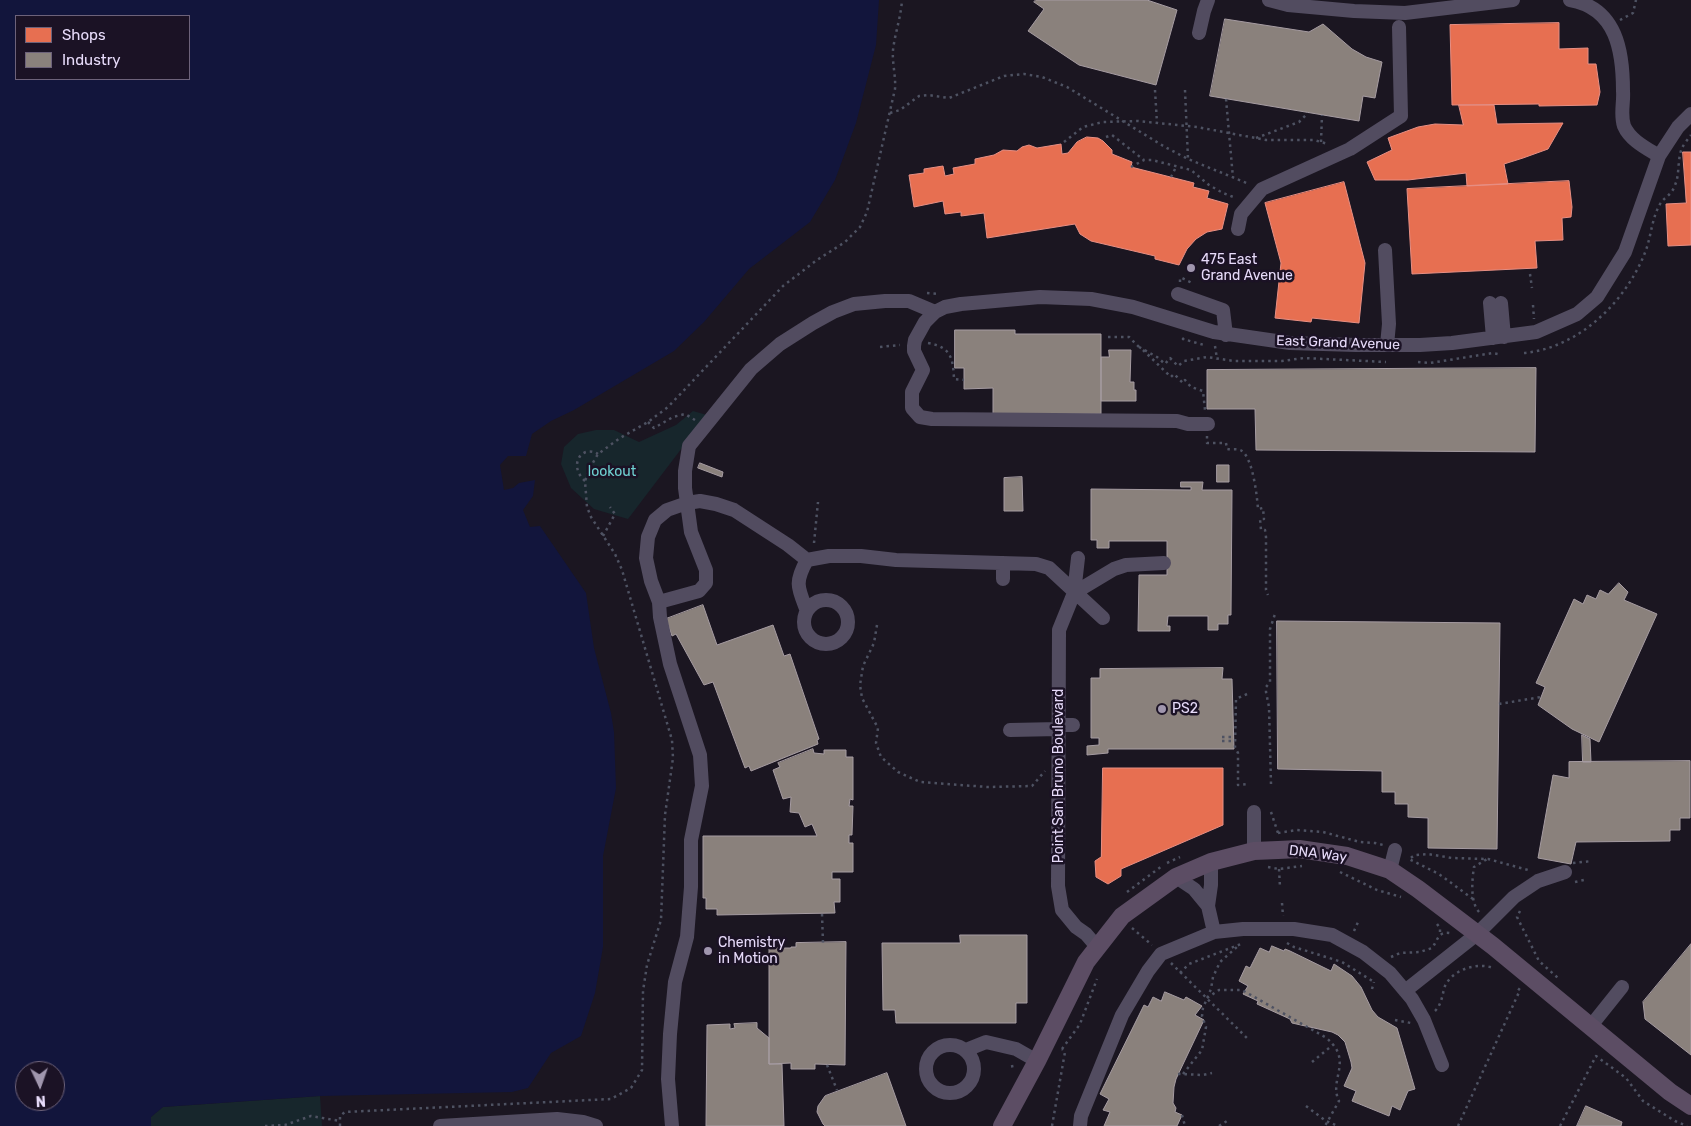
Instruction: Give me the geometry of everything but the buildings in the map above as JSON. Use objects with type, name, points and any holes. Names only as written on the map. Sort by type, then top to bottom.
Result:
[{"type":"main road","name":"DNA Way","points":[[1002,1126],[1037,1061],[1086,962],[1122,916],[1176,877],[1211,862],[1254,851],[1299,849],[1347,856],[1390,870],[1477,934],[1670,1092],[1691,1106]]},
{"type":"street","points":[[1199,32],[1208,0]]},
{"type":"street","points":[[1269,0],[1288,5],[1405,14],[1456,4],[1512,0]]},
{"type":"street","points":[[1570,0],[1592,8],[1606,20],[1616,35],[1622,58],[1624,94],[1621,113],[1624,127],[1642,146],[1659,156]]},
{"type":"street","points":[[1238,229],[1241,214],[1262,189],[1350,149],[1402,116],[1399,27]]},
{"type":"street","name":"East Grand Avenue","points":[[935,312],[946,307],[961,304],[1040,297],[1091,298],[1133,307],[1220,337],[1290,343],[1436,344],[1536,332],[1577,314],[1597,297],[1625,252],[1659,156],[1678,128],[1691,114]]},
{"type":"street","points":[[1385,250],[1389,324],[1387,345]]},
{"type":"street","points":[[1178,294],[1223,310],[1220,337]]},
{"type":"street","points":[[659,602],[699,591],[706,583],[706,570],[691,532],[687,503],[685,471],[689,446],[751,369],[780,344],[833,312],[854,304],[910,301],[935,312],[925,322],[915,340],[914,346],[914,351],[924,370],[912,392],[912,408],[920,417],[932,419],[1177,421],[1188,424],[1208,424]]},
{"type":"street","points":[[1495,303],[1498,338]]},
{"type":"street","points":[[672,1126],[668,1079],[670,1034],[676,982],[687,937],[691,887],[690,840],[702,786],[700,756],[670,664],[660,617],[659,602],[651,581],[646,558],[648,537],[655,520],[667,510],[700,501],[734,510],[788,545],[807,560]]},
{"type":"street","points":[[807,611],[797,586],[800,571],[807,560],[829,556],[861,556],[896,560],[1036,564],[1048,568],[1103,618]]},
{"type":"street","name":"Point San Bruno Boulevard","points":[[1078,558],[1074,593],[1060,630],[1063,726],[1059,771],[1058,886],[1062,910],[1098,948]]},
{"type":"street","points":[[1003,563],[1003,578]]},
{"type":"street","points":[[1074,593],[1114,568],[1126,565],[1164,563]]},
{"type":"street","points":[[1010,730],[1063,726]]},
{"type":"street","points":[[1254,812],[1254,851]]},
{"type":"street","points":[[1390,870],[1391,848]]},
{"type":"street","points":[[1211,862],[1211,885],[1208,906],[1214,932]]},
{"type":"street","points":[[1405,991],[1477,934],[1514,897],[1538,881],[1565,872]]},
{"type":"street","points":[[1176,877],[1194,889],[1208,906]]},
{"type":"street","points":[[1080,1126],[1081,1116],[1122,1015],[1148,971],[1161,954],[1214,932],[1283,928],[1332,935],[1363,952],[1390,973],[1412,999],[1424,1020],[1442,1065]]},
{"type":"street","points":[[1590,1027],[1622,987]]},
{"type":"street","points":[[966,1050],[986,1042],[1016,1049],[1037,1061]]},
{"type":"street","points":[[440,1126],[557,1119],[583,1122],[596,1126]]},
{"type":"path","points":[[340,1126],[341,1113],[345,1112],[611,1098],[631,1088],[642,1070],[644,991],[647,965],[661,920],[664,815],[673,758],[672,740],[622,570],[615,554],[591,517],[587,506],[585,481],[598,454],[668,407],[783,286],[817,260],[845,242],[860,227],[867,212],[890,113],[896,77],[894,47],[902,0]]},
{"type":"path","points":[[1619,21],[1633,14],[1636,0]]},
{"type":"path","points":[[890,113],[900,110],[912,100],[922,96],[949,98],[1004,76],[1024,74],[1042,77],[1067,87],[1144,136],[1188,159],[1262,189]]},
{"type":"path","points":[[1155,90],[1157,122]]},
{"type":"path","points":[[1185,90],[1188,159]]},
{"type":"path","points":[[1226,99],[1233,178]]},
{"type":"path","points":[[1255,138],[1299,122],[1308,112]]},
{"type":"path","points":[[1321,142],[1322,115]]},
{"type":"path","points":[[1064,142],[1082,127],[1103,122],[1138,121],[1198,127],[1255,138],[1314,140],[1334,144]]},
{"type":"path","points":[[1106,137],[1112,134],[1144,160]]},
{"type":"path","points":[[1131,168],[1144,160],[1152,160],[1192,170],[1209,185],[1222,193],[1236,197],[1246,208]]},
{"type":"path","points":[[1171,177],[1176,167]]},
{"type":"path","points":[[1530,274],[1532,288]]},
{"type":"path","points":[[1533,305],[1534,322]]},
{"type":"path","points":[[1108,337],[1129,337],[1171,377],[1174,374],[1183,383],[1185,380],[1193,389],[1203,391],[1204,405]]},
{"type":"path","points":[[1216,359],[1220,337]]},
{"type":"path","points":[[926,343],[938,345],[947,350],[953,362],[954,379],[964,380]]},
{"type":"path","points":[[1139,347],[1158,357],[1165,364],[1170,358],[1178,366],[1184,360],[1207,357],[1234,361],[1282,361],[1304,358],[1386,362]]},
{"type":"path","points":[[1418,362],[1430,363],[1493,353],[1498,354]]},
{"type":"path","points":[[648,422],[654,428],[674,416],[685,414],[705,426]]},
{"type":"path","points":[[1207,441],[1207,443],[1226,443],[1227,449],[1240,450],[1247,457],[1255,486],[1258,509],[1263,508],[1264,518],[1260,519],[1261,530],[1265,530],[1266,537],[1266,590],[1268,595]]},
{"type":"path","points":[[585,481],[576,469],[577,461],[585,452],[594,451],[598,454]]},
{"type":"path","points":[[814,543],[818,502]]},
{"type":"path","points":[[603,536],[615,514],[610,507]]},
{"type":"path","points":[[1271,784],[1269,707],[1266,687],[1270,682],[1270,629],[1275,614]]},
{"type":"path","points":[[877,625],[874,643],[863,666],[860,685],[864,703],[878,728],[876,743],[881,757],[898,772],[920,782],[988,787],[1032,786],[1044,771],[1059,771]]},
{"type":"path","points":[[1247,694],[1236,699],[1235,737],[1235,747],[1238,753],[1238,785],[1247,784]]},
{"type":"path","points":[[1499,704],[1541,697]]},
{"type":"path","points":[[1231,740],[1222,741],[1222,737],[1235,737]]},
{"type":"path","points":[[1271,812],[1278,833],[1297,830],[1323,832],[1391,848]]},
{"type":"path","points":[[1474,899],[1439,874],[1409,859],[1415,855],[1428,854],[1452,858],[1488,859],[1530,871]]},
{"type":"path","points":[[1478,912],[1474,899],[1472,878],[1474,867],[1488,859]]},
{"type":"path","points":[[1280,886],[1279,869],[1306,866]]},
{"type":"path","points":[[1335,870],[1377,890],[1408,901]]},
{"type":"path","points":[[1282,903],[1283,918]]},
{"type":"path","points":[[1524,907],[1517,917],[1522,930],[1539,960],[1559,979]]},
{"type":"path","points":[[822,914],[823,942]]},
{"type":"path","points":[[1352,935],[1359,920]]},
{"type":"path","points":[[1390,958],[1400,953],[1420,952],[1432,948],[1440,934],[1440,928],[1435,920]]},
{"type":"path","points":[[1132,928],[1155,948]]},
{"type":"path","points":[[1440,934],[1444,932],[1451,933]]},
{"type":"path","points":[[1281,940],[1294,947],[1342,962],[1374,982]]},
{"type":"path","points":[[1180,973],[1189,964],[1241,944],[1220,962],[1212,977],[1211,990],[1203,1008],[1202,1016],[1206,1027],[1202,1050],[1183,1074]]},
{"type":"path","points":[[1168,960],[1248,1039]]},
{"type":"path","points":[[1430,1016],[1438,1008],[1446,985],[1451,977],[1467,968],[1480,964],[1492,967],[1497,971]]},
{"type":"path","points":[[1372,989],[1376,973]]},
{"type":"path","points":[[1458,1126],[1520,990],[1509,981]]},
{"type":"path","points":[[1207,998],[1219,990],[1242,990],[1334,1044],[1340,1060],[1336,1095],[1339,1101],[1325,1126]]},
{"type":"path","points":[[1395,1020],[1402,1023],[1415,1023]]},
{"type":"path","points":[[1312,1062],[1334,1044]]},
{"type":"path","points":[[1052,1126],[1065,1052],[1062,1049]]},
{"type":"path","points":[[1560,1126],[1596,1056],[1626,1078],[1643,1101],[1674,1121],[1687,1126]]},
{"type":"path","points":[[827,1065],[837,1090]]},
{"type":"path","points":[[1178,1074],[1203,1075],[1212,1073]]},
{"type":"path","points":[[1306,1106],[1327,1122],[1338,1126]]},
{"type":"path","points":[[1182,1115],[1185,1126]]},
{"type":"path","points":[[265,1126],[284,1125],[311,1116],[340,1121]]},
{"type":"path","points":[[1219,1126],[1227,1121]]},
{"type":"green space","name":"lookout","points":[[693,411],[707,415],[628,519],[594,509],[571,488],[561,464],[564,447],[578,434],[596,430],[614,430],[639,442],[676,425]]},
{"type":"green space","points":[[320,1096],[322,1126],[151,1126],[151,1117],[163,1107]]},
{"type":"shaded area","points":[[0,0],[879,0],[876,45],[856,123],[835,180],[810,222],[749,269],[704,322],[674,351],[574,410],[551,421],[532,434],[526,456],[508,456],[500,465],[504,490],[513,488],[519,483],[535,480],[533,496],[523,510],[530,527],[540,526],[586,593],[594,648],[614,732],[616,788],[603,856],[603,947],[595,993],[581,1036],[551,1053],[528,1088],[512,1092],[320,1096],[163,1107],[151,1117],[151,1126],[0,1126]]},
{"type":"place","name":"475 East Grand Avenue","points":[[1191,268]]},
{"type":"place","name":"PS2","points":[[1162,709]]},
{"type":"place","name":"Chemistry in Motion","points":[[708,951]]}]
